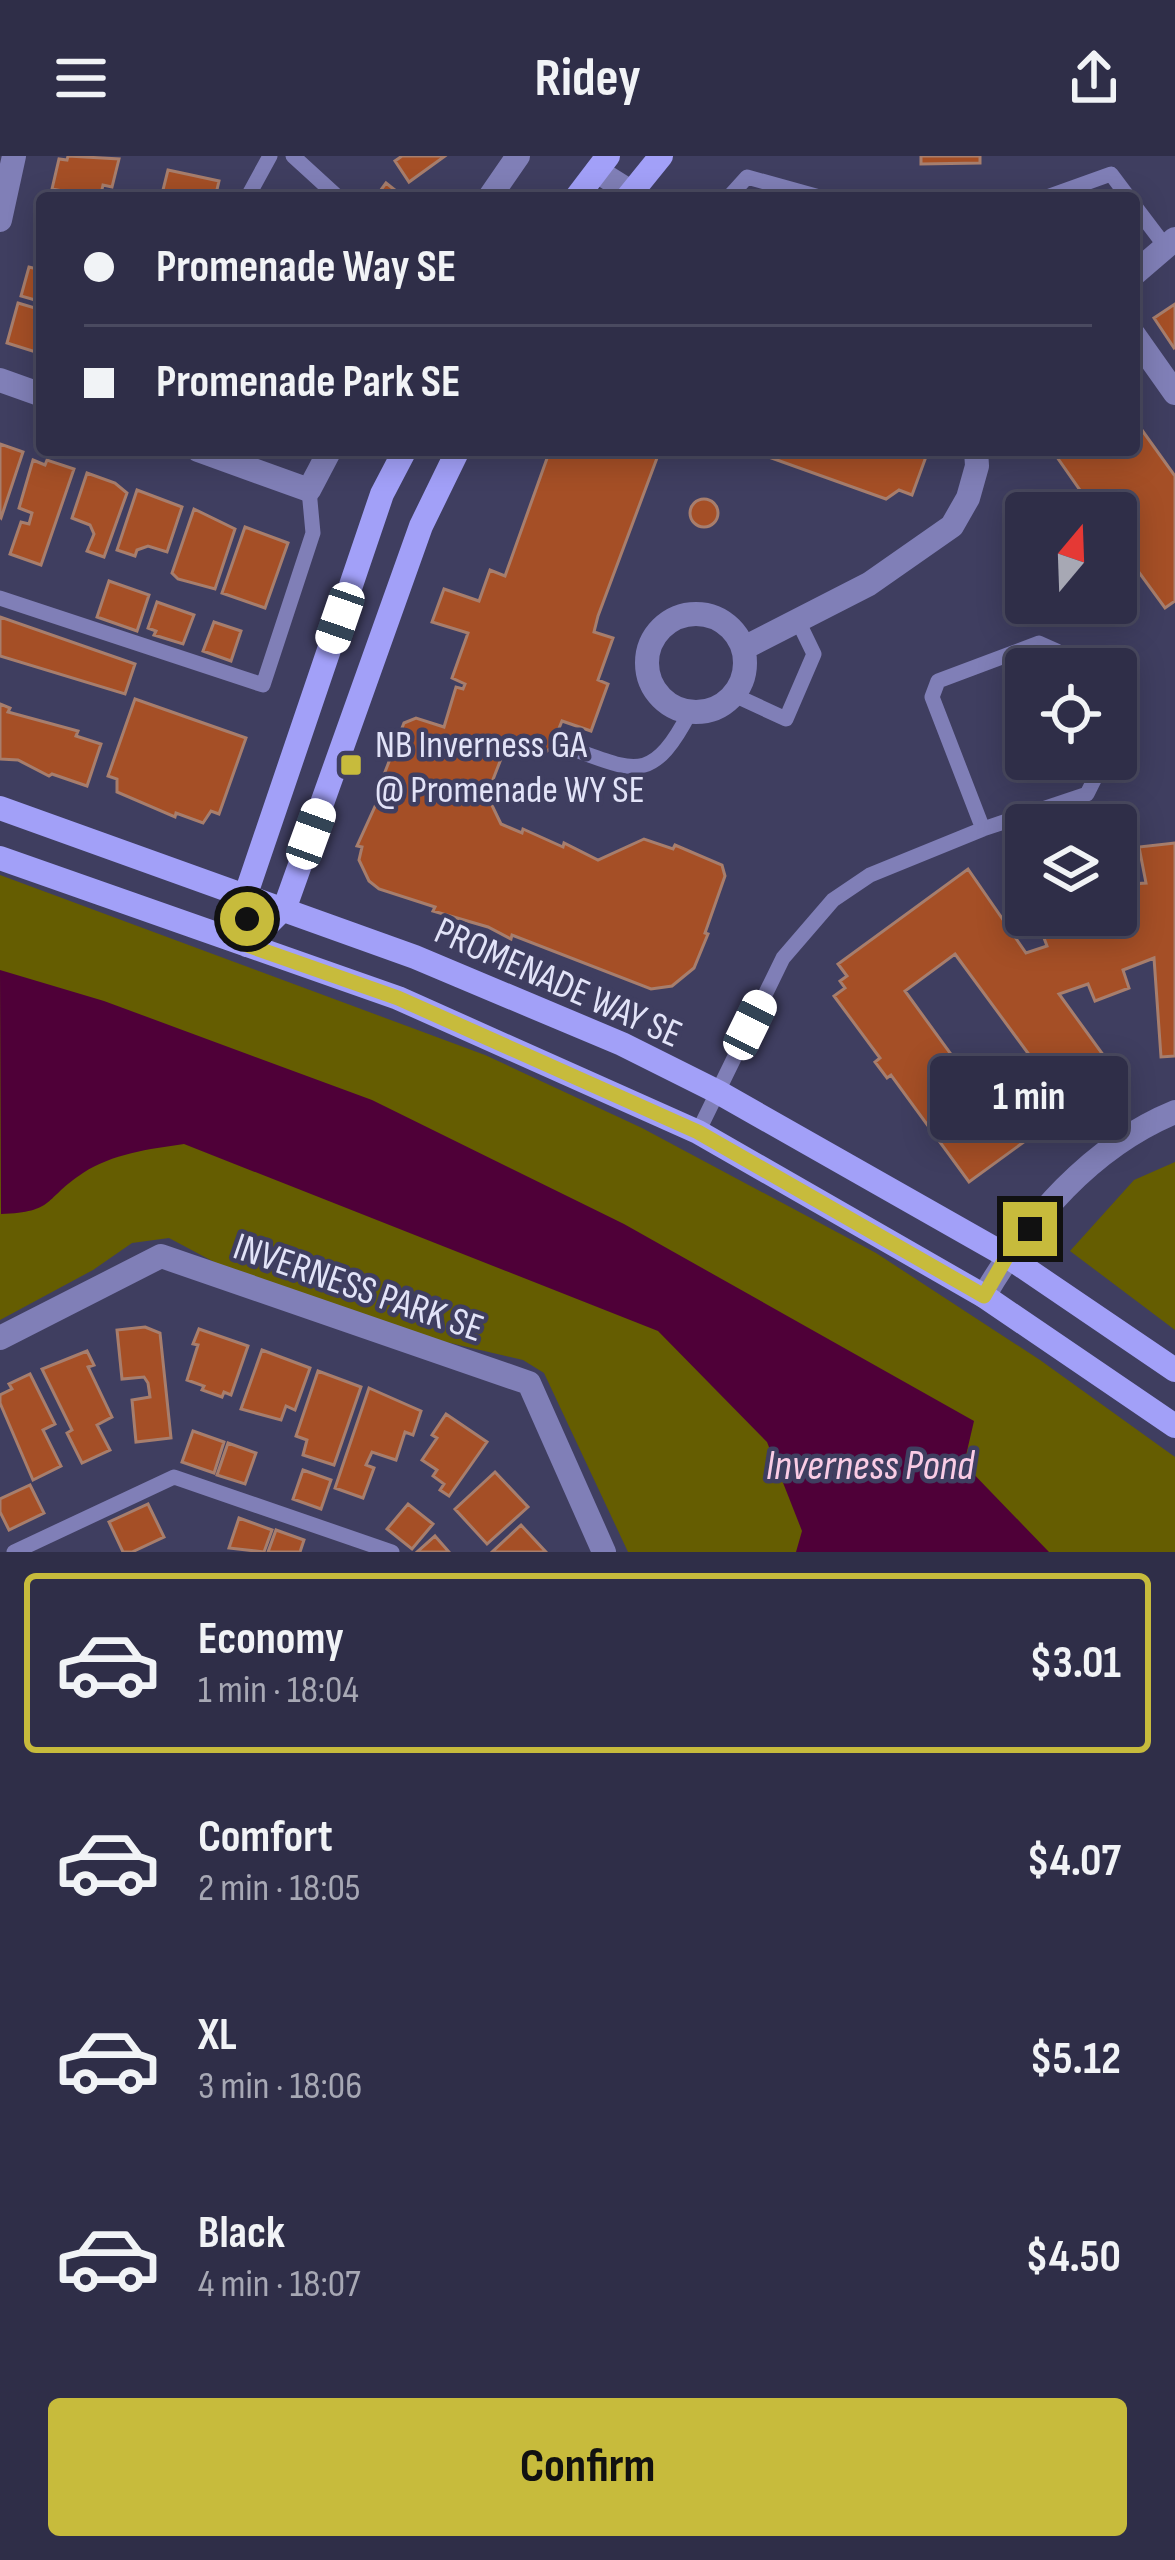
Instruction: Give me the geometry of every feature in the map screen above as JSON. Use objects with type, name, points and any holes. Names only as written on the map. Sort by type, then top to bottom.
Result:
[{"type":"street","points":[[0,220],[14,156]]},
{"type":"street","points":[[493,192],[518,156]]},
{"type":"street","points":[[636,192],[661,156]]},
{"type":"street","points":[[581,192],[603,164],[629,192]]},
{"type":"street","points":[[1140,269],[1170,242]]},
{"type":"street","points":[[1140,343],[1175,393]]},
{"type":"street","points":[[0,380],[36,393]]},
{"type":"street","points":[[215,456],[309,490],[327,456]]},
{"type":"street","points":[[247,945],[246,894],[382,494],[402,456]]},
{"type":"street","points":[[247,945],[285,907],[421,526],[455,456]]},
{"type":"street","points":[[744,648],[869,584],[952,526],[968,498],[976,456]]},
{"type":"street","points":[[711,615],[737,634],[744,648],[743,681],[734,695],[706,712],[690,712],[661,698],[651,684],[647,652],[664,624],[679,616],[711,615]]},
{"type":"street","name":"PROMENADE WAY SE","points":[[0,808],[416,956],[622,1044],[718,1092],[1007,1256],[1175,1370]]},
{"type":"street","name":"PROMENADE WAY SE","points":[[0,858],[398,998],[698,1132],[984,1296],[1175,1426]]},
{"type":"street","points":[[984,1296],[1007,1256],[1085,1166],[1175,1112]]},
{"type":"street","name":"INVERNESS PARK SE","points":[[0,1338],[161,1256],[529,1383],[604,1552]]},
{"type":"lane","points":[[250,192],[270,156]]},
{"type":"lane","points":[[293,156],[332,192]]},
{"type":"lane","points":[[1061,192],[1111,174],[1124,192]]},
{"type":"lane","points":[[733,192],[747,177],[801,192]]},
{"type":"lane","points":[[1140,210],[1170,242]]},
{"type":"lane","points":[[0,598],[262,685],[314,533],[309,490]]},
{"type":"lane","points":[[734,695],[786,719],[814,654],[799,623]]},
{"type":"lane","points":[[983,830],[932,697],[938,681],[1005,656]]},
{"type":"lane","points":[[561,745],[629,768],[654,764],[673,744],[690,712]]},
{"type":"lane","points":[[698,1132],[783,958],[832,900],[870,875],[1087,794],[1094,780]]},
{"type":"lane","points":[[14,1552],[174,1477],[392,1552]]},
{"type":"shaded area","points":[[0,875],[485,1055],[642,1128],[876,1253],[1040,1360],[1175,1457],[1175,1552],[628,1552],[544,1373],[523,1360],[416,1335],[231,1271],[169,1238],[132,1243],[93,1270],[0,1320]]},
{"type":"shaded area","points":[[1175,1162],[1175,1330],[1070,1251],[1134,1180]]},
{"type":"water","name":"Inverness Pond","points":[[0,970],[104,1001],[372,1100],[624,1224],[974,1421],[964,1464],[1049,1552],[796,1552],[802,1531],[767,1442],[658,1331],[184,1144],[106,1161],[41,1207],[1,1214]]},
{"type":"building","points":[[68,156],[119,159],[112,187],[103,185],[101,192],[52,189],[59,159]]},
{"type":"building","points":[[402,156],[445,156],[409,182],[395,161]]},
{"type":"building","points":[[921,156],[980,156],[980,163],[921,164]]},
{"type":"building","points":[[168,170],[219,181],[216,192],[162,192]]},
{"type":"building","points":[[29,267],[36,269],[36,300],[21,296]]},
{"type":"building","points":[[18,303],[36,308],[36,352],[7,343]]},
{"type":"building","points":[[1175,304],[1175,347],[1174,348],[1154,318]]},
{"type":"building","points":[[1140,427],[1175,476],[1175,601],[1165,608],[1137,570],[1137,492],[1081,492],[1056,456],[1140,456]]},
{"type":"building","points":[[0,444],[23,452],[1,518],[0,517]]},
{"type":"building","points":[[548,456],[658,456],[594,632],[613,638],[598,680],[608,684],[591,731],[562,721],[551,748],[539,757],[506,746],[487,795],[501,824],[563,847],[564,843],[598,860],[644,839],[673,849],[675,845],[722,865],[725,876],[694,968],[672,986],[651,989],[512,935],[511,939],[433,911],[435,907],[379,889],[369,881],[359,860],[362,847],[357,846],[382,791],[378,790],[404,723],[416,718],[444,727],[456,687],[463,689],[465,684],[452,678],[468,633],[432,622],[444,589],[479,601],[490,570],[505,576]]},
{"type":"building","points":[[766,456],[926,456],[912,495],[899,490],[886,499]]},
{"type":"building","points":[[33,460],[74,469],[41,565],[10,554],[21,522],[29,524],[32,513],[19,508]]},
{"type":"building","points":[[87,473],[127,493],[104,557],[87,551],[94,534],[90,525],[72,518]]},
{"type":"building","points":[[137,490],[182,507],[167,552],[148,546],[135,556],[117,550]]},
{"type":"building","points":[[704,499],[714,503],[718,513],[714,523],[704,527],[694,523],[690,513],[694,503]]},
{"type":"building","points":[[194,509],[235,529],[215,589],[172,573]]},
{"type":"building","points":[[245,527],[288,543],[265,608],[222,593]]},
{"type":"building","points":[[109,581],[149,595],[137,631],[97,617]]},
{"type":"building","points":[[157,602],[194,615],[183,644],[154,635],[156,631],[148,628]]},
{"type":"building","points":[[0,617],[135,664],[125,694],[0,656]]},
{"type":"building","points":[[214,622],[241,631],[231,661],[203,651]]},
{"type":"building","points":[[135,699],[246,738],[219,814],[211,811],[203,823],[176,813],[175,817],[117,792],[117,779],[108,776]]},
{"type":"building","points":[[0,704],[10,708],[8,712],[78,731],[76,736],[101,744],[87,786],[49,776],[18,760],[0,759]]},
{"type":"building","points":[[1175,843],[1175,1056],[1161,1057],[1154,958],[1123,970],[1129,988],[1095,1001],[1088,984],[1059,994],[1117,1074],[969,1182],[891,1075],[887,1078],[875,1062],[880,1058],[834,996],[845,988],[840,981],[847,976],[838,964],[968,869],[1005,923],[1005,936],[1014,936],[1026,953],[1047,946],[1043,936],[1137,936],[1137,884],[1146,883],[1139,847]],"holes":[[[955,954],[1033,1060],[982,1097],[905,991]]]},
{"type":"building","points":[[145,1327],[160,1333],[171,1438],[136,1442],[132,1400],[150,1397],[148,1383],[144,1377],[122,1379],[117,1330]]},
{"type":"building","points":[[199,1329],[248,1346],[231,1395],[224,1392],[222,1397],[187,1380]]},
{"type":"building","points":[[262,1350],[310,1368],[295,1410],[286,1406],[281,1420],[241,1409]]},
{"type":"building","points":[[87,1351],[94,1365],[88,1367],[112,1417],[97,1425],[110,1450],[82,1463],[67,1433],[72,1430],[42,1369]]},
{"type":"building","points":[[318,1371],[361,1387],[334,1465],[303,1455],[307,1440],[296,1436]]},
{"type":"building","points":[[30,1374],[55,1424],[43,1430],[61,1466],[33,1480],[0,1403],[0,1395],[12,1389],[9,1384]]},
{"type":"building","points":[[369,1388],[421,1411],[413,1435],[405,1432],[396,1460],[372,1452],[366,1465],[374,1468],[363,1498],[335,1488]]},
{"type":"building","points":[[446,1414],[487,1442],[449,1496],[433,1476],[437,1470],[422,1460]]},
{"type":"building","points":[[193,1431],[224,1442],[214,1473],[182,1462]]},
{"type":"building","points":[[228,1443],[256,1453],[245,1484],[217,1475]]},
{"type":"building","points":[[303,1470],[331,1480],[321,1509],[293,1499]]},
{"type":"building","points":[[495,1472],[528,1507],[487,1544],[455,1509]]},
{"type":"building","points":[[30,1485],[44,1513],[9,1530],[0,1512],[0,1499]]},
{"type":"building","points":[[148,1504],[164,1537],[123,1552],[109,1522]]},
{"type":"building","points":[[408,1504],[433,1524],[412,1549],[387,1529]]},
{"type":"building","points":[[239,1518],[272,1530],[264,1552],[229,1548]]},
{"type":"building","points":[[521,1525],[546,1552],[492,1552]]},
{"type":"building","points":[[276,1530],[304,1540],[300,1552],[268,1552]]},
{"type":"building","points":[[435,1536],[449,1552],[417,1552]]},
{"type":"place","name":"NB Inverness GA @ Promenade WY SE","points":[[351,765]]},
{"type":"route","points":[[247,919],[247,945],[398,998],[698,1132],[984,1296],[1007,1256],[1030,1229]]}]
